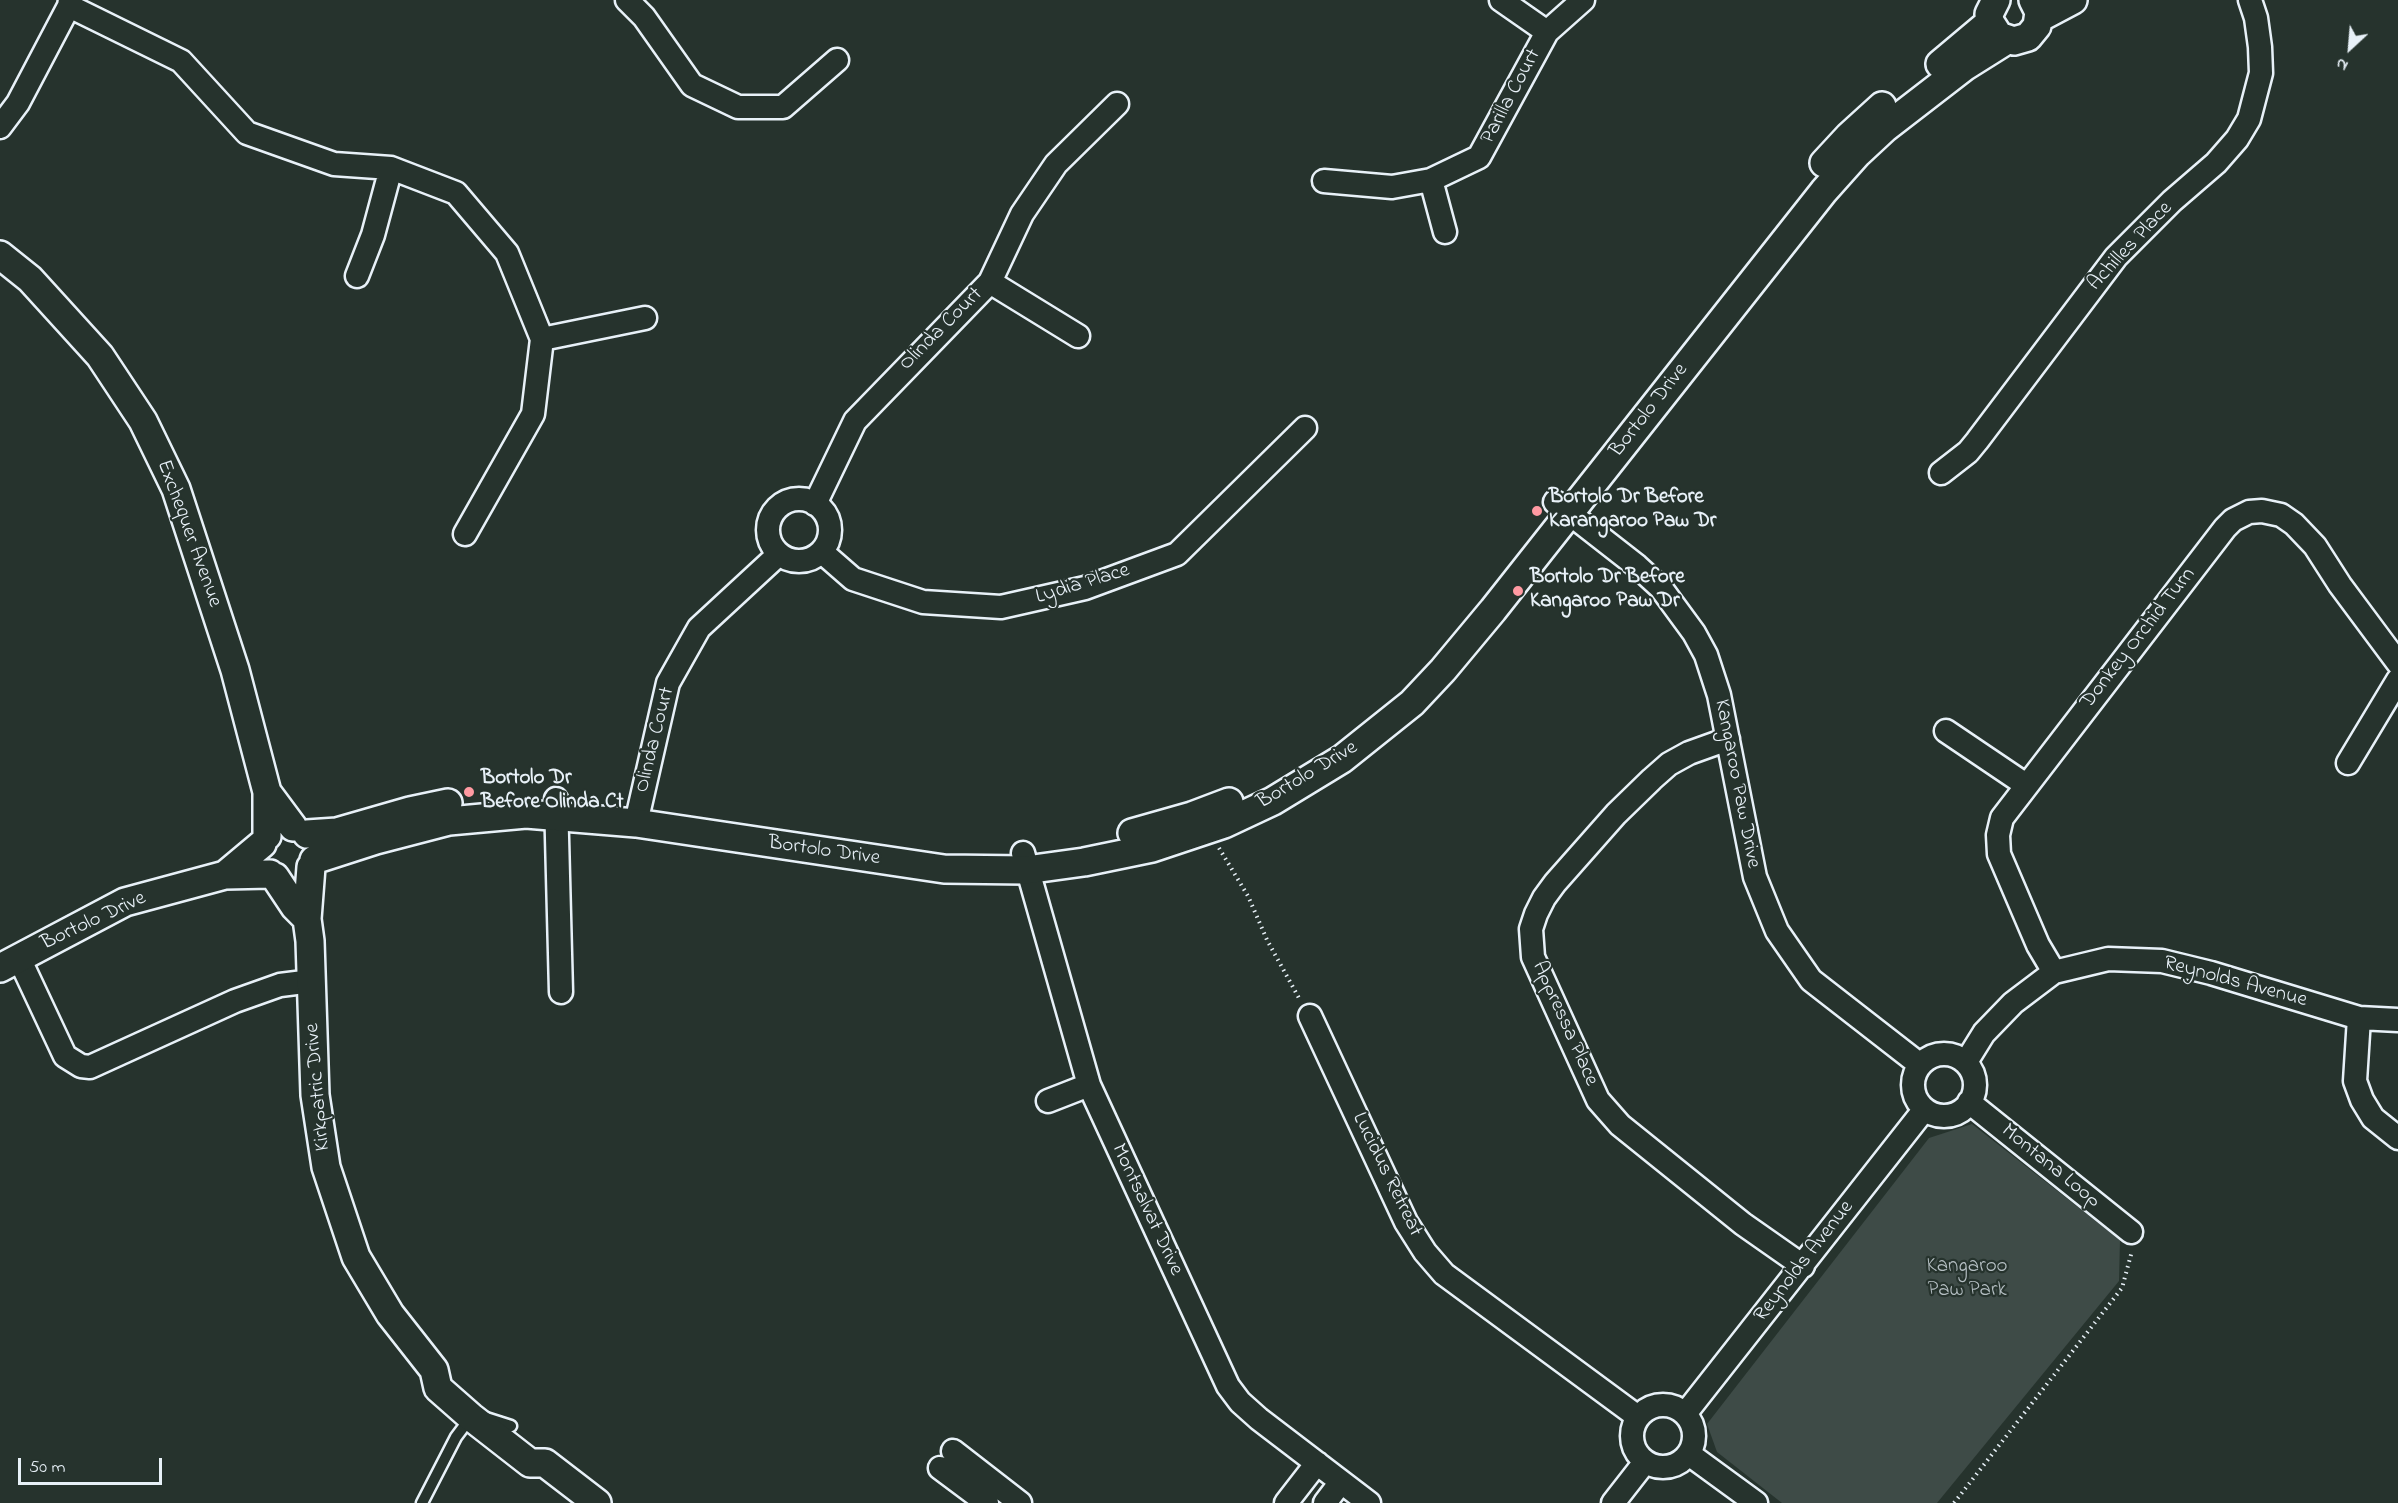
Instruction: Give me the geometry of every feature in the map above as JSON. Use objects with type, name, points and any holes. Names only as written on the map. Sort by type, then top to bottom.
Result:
[{"type":"street","points":[[627,0],[644,17],[692,85],[738,107],[783,107],[837,60]]},
{"type":"street","points":[[1501,0],[1546,32]]},
{"type":"street","name":"Parilla Court","points":[[1324,181],[1392,187],[1431,180],[1479,157],[1546,32],[1583,0]]},
{"type":"street","points":[[1995,14],[2021,40],[2028,37],[2037,26],[2036,9],[2073,0]]},
{"type":"street","name":"Achilles Place","points":[[1941,473],[1968,452],[1977,441],[2116,257],[2172,201],[2216,163],[2237,139],[2249,119],[2261,73],[2256,18],[2250,0]]},
{"type":"street","points":[[0,127],[18,103],[69,3],[182,61],[247,133],[334,164],[391,168],[456,193],[507,253],[542,339],[533,414],[465,534]]},
{"type":"street","name":"Bortolo Drive","points":[[300,830],[337,832],[445,804],[522,797],[556,807],[948,851],[1024,862],[1079,845],[1148,830],[1218,807],[1267,785],[1303,764],[1375,712],[1433,656],[1563,507],[1788,205],[1829,158],[1876,111],[1960,50],[1995,14]]},
{"type":"street","name":"Olinda Court","points":[[815,504],[855,420],[990,282],[1022,214],[1056,164],[1117,104]]},
{"type":"street","points":[[357,276],[373,235],[391,168]]},
{"type":"street","points":[[1431,180],[1445,232]]},
{"type":"street","name":"Exchequer Avenue","points":[[0,255],[30,279],[100,356],[142,421],[176,489],[235,670],[267,792],[265,840]]},
{"type":"street","points":[[990,282],[1078,336]]},
{"type":"street","points":[[542,339],[645,318]]},
{"type":"street","name":"Lydia Place","points":[[822,552],[853,579],[923,602],[1001,608],[1085,588],[1177,554],[1305,428]]},
{"type":"street","points":[[794,499],[808,500],[815,504],[821,508],[828,519],[830,532],[827,545],[822,552],[813,559],[795,562],[778,555],[767,534],[769,518],[779,506],[794,499]]},
{"type":"street","name":"Kangaroo Paw Drive","points":[[1563,507],[1661,588],[1677,607],[1706,655],[1719,695],[1755,877],[1777,931],[1811,980],[1919,1064]]},
{"type":"street","name":"Donkey Orchid Turn","points":[[2054,972],[2038,945],[1999,854],[1998,835],[2002,818],[2233,520],[2249,512],[2262,511],[2281,515],[2294,524],[2315,546],[2340,585],[2398,663]]},
{"type":"street","name":"Olinda Court","points":[[637,815],[668,683],[699,628],[778,555]]},
{"type":"street","points":[[2348,763],[2398,680]]},
{"type":"street","points":[[1946,731],[2026,785]]},
{"type":"street","name":"Appressa Place","points":[[1728,739],[1689,753],[1670,764],[1652,778],[1601,831],[1555,883],[1536,914],[1531,929],[1533,957],[1598,1100],[1620,1125],[1734,1217],[1803,1266]]},
{"type":"street","name":"Exchequer Avenue","points":[[267,792],[300,830]]},
{"type":"street","points":[[556,807],[561,992]]},
{"type":"street","name":"Bortolo Drive","points":[[312,863],[376,840],[449,821],[526,814],[556,807]]},
{"type":"street","points":[[273,876],[283,880],[299,878],[312,863],[314,846],[300,830],[279,828],[265,840],[261,860],[295,907],[307,919]]},
{"type":"street","name":"Bortolo Drive","points":[[225,874],[265,840]]},
{"type":"street","name":"Montsalvat Drive","points":[[1024,862],[1089,1085],[1228,1386],[1240,1402],[1259,1419],[1369,1503]]},
{"type":"street","name":"Kirkpatric Drive","points":[[312,863],[307,919],[312,981],[315,1095],[326,1167],[356,1257],[390,1314],[434,1370],[438,1388],[530,1463],[545,1463]]},
{"type":"street","name":"Bortolo Drive","points":[[9,963],[125,902],[225,874],[273,876]]},
{"type":"street","name":"Reynolds Avenue","points":[[1966,1062],[1984,1033],[2013,1003],[2054,972],[2108,958],[2162,961],[2211,973],[2359,1018],[2398,1020]]},
{"type":"street","points":[[9,963],[65,1056],[81,1066],[90,1067],[235,1001],[280,985],[312,981]]},
{"type":"street","name":"Lucidus Retreat","points":[[1310,1016],[1406,1222],[1425,1252],[1444,1274],[1638,1417]]},
{"type":"street","points":[[2359,1018],[2355,1081],[2362,1100],[2373,1118],[2398,1138]]},
{"type":"street","points":[[1939,1053],[1954,1054],[1966,1062],[1974,1074],[1976,1086],[1970,1102],[1959,1113],[1941,1116],[1924,1110],[1915,1100],[1912,1089],[1912,1079],[1919,1064],[1924,1059],[1939,1053]]},
{"type":"street","points":[[1048,1101],[1089,1085]]},
{"type":"street","name":"Montana Loop","points":[[1970,1102],[2132,1232]]},
{"type":"street","name":"Reynolds Avenue","points":[[1685,1414],[1924,1110]]},
{"type":"street","name":"Kirkpatric Drive","points":[[434,1370],[453,1375],[481,1403],[541,1449],[545,1463],[597,1503]]},
{"type":"street","points":[[1666,1404],[1677,1407],[1692,1423],[1693,1444],[1689,1454],[1673,1466],[1664,1467],[1645,1462],[1633,1446],[1631,1436],[1638,1417],[1645,1409],[1655,1405],[1666,1404]]},
{"type":"street","points":[[1689,1454],[1756,1503]]},
{"type":"street","points":[[947,1459],[980,1495],[1020,1503]]},
{"type":"street","points":[[1613,1503],[1645,1462]]},
{"type":"street","points":[[1286,1503],[1317,1463]]},
{"type":"street","points":[[1325,1503],[1341,1482]]},
{"type":"lane","points":[[422,1503],[456,1437],[471,1417],[493,1419],[511,1426]]},
{"type":"path","points":[[1216,840],[1248,896],[1267,940],[1294,992],[1310,1016]]},
{"type":"path","points":[[1954,1503],[2122,1288],[2132,1257],[2132,1232]]},
{"type":"green space","name":"Kangaroo Paw Park","points":[[1972,1124],[2120,1240],[2119,1281],[1937,1503],[1782,1503],[1717,1452],[1707,1424],[1929,1138]]},
{"type":"place","name":"Bortolo Dr Before Karangaroo Paw Dr","points":[[1537,511]]},
{"type":"place","name":"Bortolo Dr Before Kangaroo Paw Dr","points":[[1518,591]]},
{"type":"place","name":"Bortolo Dr Before Olinda Ct","points":[[469,792]]}]
